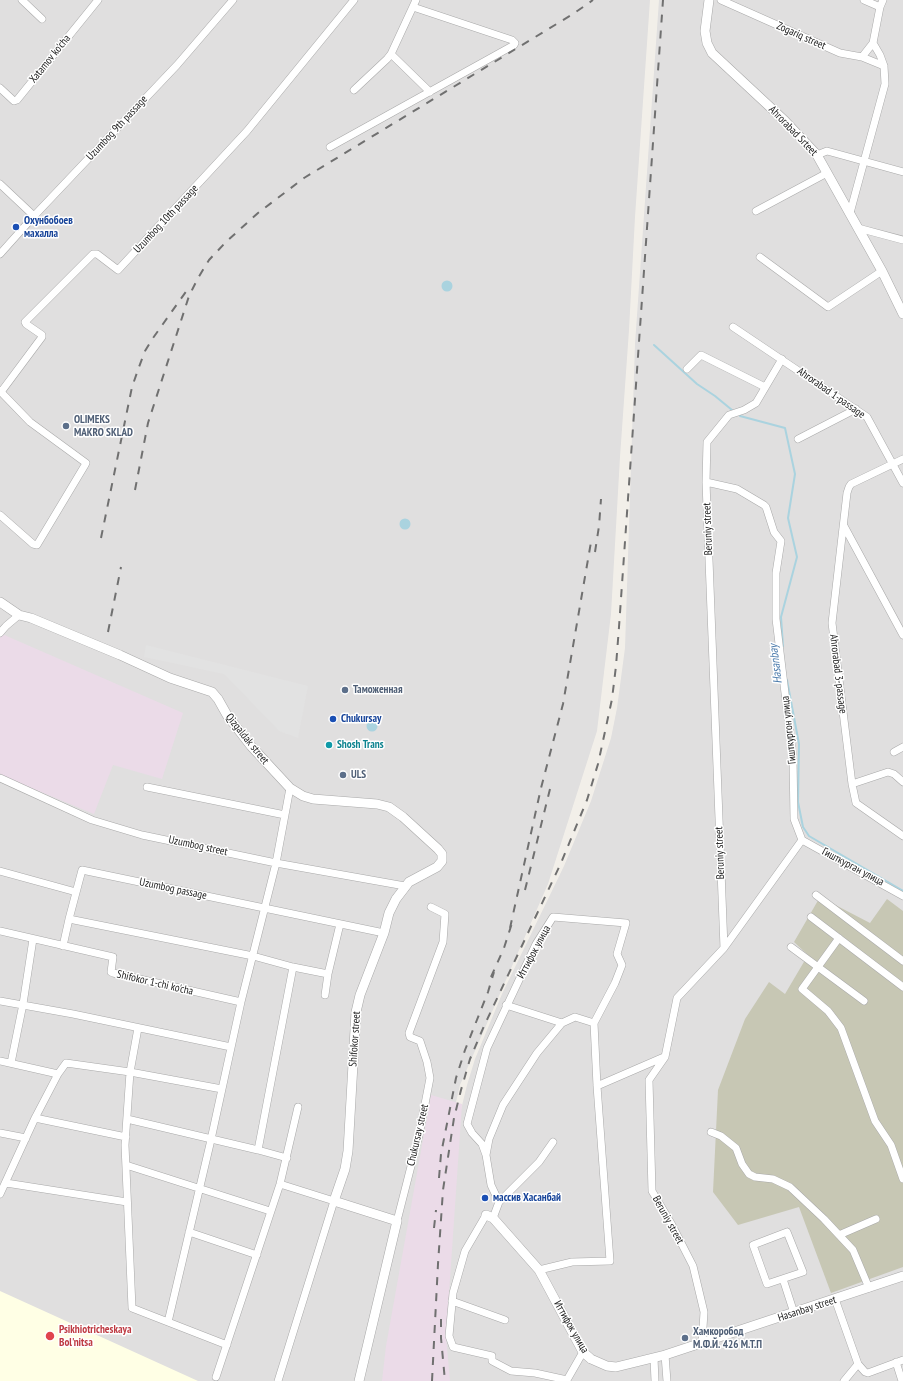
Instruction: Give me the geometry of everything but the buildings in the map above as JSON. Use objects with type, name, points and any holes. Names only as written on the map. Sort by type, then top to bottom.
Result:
[{"type":"street","points":[[22,0],[42,19]]},
{"type":"street","name":"Xatamov ko'cha","points":[[0,88],[14,101],[17,100],[98,0]]},
{"type":"street","name":"Uzumbog 9th passage","points":[[0,254],[177,65],[233,0]]},
{"type":"street","name":"Uzumbog 10th passage","points":[[0,515],[36,545],[86,465],[84,461],[26,419],[1,391],[42,337],[42,335],[26,324],[26,322],[93,254],[97,254],[116,270],[118,270],[247,131],[354,0]]},
{"type":"street","name":"Ahrorabad Srteet","points":[[709,0],[705,32],[707,43],[712,52],[785,120],[817,155],[902,309]]},
{"type":"street","name":"Zogariq street","points":[[721,0],[840,53],[862,57],[884,66]]},
{"type":"street","points":[[864,0],[880,7]]},
{"type":"street","points":[[862,57],[873,43],[880,7],[883,0]]},
{"type":"street","points":[[330,147],[512,46],[514,43],[512,40],[415,3],[391,54],[354,90]]},
{"type":"street","points":[[850,213],[886,78],[880,55],[873,43]]},
{"type":"street","points":[[391,54],[430,92]]},
{"type":"street","points":[[817,155],[827,151],[903,172]]},
{"type":"street","points":[[756,211],[827,173]]},
{"type":"street","points":[[0,184],[34,216]]},
{"type":"street","points":[[858,228],[903,240]]},
{"type":"street","points":[[760,257],[828,307],[882,271]]},
{"type":"street","name":"Ahrorabad 1-passage","points":[[733,327],[867,417],[903,483]]},
{"type":"street","points":[[687,369],[701,355],[765,387]]},
{"type":"street","name":"Beruniy street","points":[[702,1343],[704,1312],[693,1266],[672,1225],[652,1192],[649,1080],[665,1057],[677,998],[724,948],[706,482],[706,442],[729,415],[744,410],[756,403],[782,359]]},
{"type":"street","points":[[798,439],[856,409]]},
{"type":"street","points":[[893,464],[903,459]]},
{"type":"street","name":"Ahrorabad 3-passage","points":[[893,464],[851,484],[847,493],[832,623],[852,784],[856,803],[903,836]]},
{"type":"street","name":"Гишткургон улица","points":[[706,482],[737,489],[764,505],[774,532],[781,541],[776,573],[776,619],[793,759],[794,819],[802,840]]},
{"type":"street","points":[[844,525],[903,635]]},
{"type":"street","name":"Qizgaldak street","points":[[0,602],[19,615],[31,618],[120,655],[170,678],[212,692],[227,715],[251,746],[290,788],[303,796],[314,799],[377,804],[392,809],[442,854],[442,862],[436,869],[427,874]]},
{"type":"street","points":[[0,633],[19,615]]},
{"type":"street","points":[[894,752],[903,747]]},
{"type":"street","points":[[852,784],[888,772],[894,774],[903,782]]},
{"type":"street","name":"Uzumbog street","points":[[0,778],[102,823],[142,835],[276,863],[405,886]]},
{"type":"street","points":[[147,787],[285,815]]},
{"type":"street","points":[[168,1322],[241,1002],[254,956],[276,863],[290,788]]},
{"type":"street","points":[[724,948],[802,840]]},
{"type":"street","name":"Гишткурган улица","points":[[802,840],[903,896]]},
{"type":"street","name":"Uzumbog passage","points":[[76,892],[82,870],[384,932]]},
{"type":"street","points":[[0,872],[76,892],[64,946],[0,931]]},
{"type":"street","name":"Shifokor street","points":[[278,1381],[345,1169],[348,1151],[356,1012],[360,995],[393,904],[405,886],[415,879],[427,874]]},
{"type":"street","points":[[816,895],[903,961]]},
{"type":"street","name":"Chukursay street","points":[[359,1381],[419,1136],[430,1078],[427,1062],[420,1041],[410,1037],[409,1033],[443,942],[445,914],[431,907]]},
{"type":"street","name":"Иттифок улица","points":[[499,1202],[491,1185],[486,1155],[482,1144],[472,1133],[467,1124],[487,1048],[536,944],[553,917],[626,923],[616,954],[622,965],[615,984],[594,1023]]},
{"type":"street","points":[[811,917],[903,987]]},
{"type":"street","points":[[69,919],[254,956],[293,967],[328,974]]},
{"type":"street","points":[[325,996],[328,974],[340,924]]},
{"type":"street","points":[[839,938],[802,989],[828,1011],[841,1028],[875,1121],[891,1145],[903,1179]]},
{"type":"street","points":[[11,1063],[24,1004],[33,939]]},
{"type":"street","name":"Shifokor 1-chi ko'cha","points":[[64,946],[113,957],[111,972],[113,973],[241,1002]]},
{"type":"street","points":[[791,947],[864,1001]]},
{"type":"street","points":[[258,1150],[293,967]]},
{"type":"street","points":[[0,1001],[24,1004],[231,1047]]},
{"type":"street","points":[[506,1005],[562,1023],[575,1017],[594,1023],[597,1086],[610,1261],[572,1262],[539,1270]]},
{"type":"street","name":"Иттифок улица","points":[[486,1155],[489,1139],[502,1105],[537,1054],[562,1023]]},
{"type":"street","points":[[138,1028],[130,1072],[126,1137],[127,1202],[132,1308],[227,1345]]},
{"type":"street","points":[[597,1086],[665,1057]]},
{"type":"street","points":[[0,1061],[58,1074]]},
{"type":"street","points":[[0,1194],[35,1118],[58,1074],[66,1063],[130,1072],[222,1089]]},
{"type":"street","points":[[216,1377],[280,1184],[298,1107]]},
{"type":"street","points":[[35,1118],[126,1137]]},
{"type":"street","points":[[127,1119],[211,1138],[287,1158]]},
{"type":"street","points":[[711,1132],[721,1136],[736,1148],[742,1164],[749,1174],[755,1177],[773,1179],[790,1187],[824,1219],[853,1250],[869,1288]]},
{"type":"street","points":[[0,1133],[26,1138]]},
{"type":"street","points":[[553,1142],[539,1162],[499,1202],[465,1251],[453,1293],[449,1336],[453,1347],[492,1356],[492,1361],[511,1371],[535,1373],[567,1380],[583,1352]]},
{"type":"street","points":[[126,1165],[270,1211]]},
{"type":"street","points":[[6,1182],[127,1202]]},
{"type":"street","points":[[280,1184],[397,1221]]},
{"type":"street","name":"Иттифок улица","points":[[490,1217],[539,1270],[583,1352],[591,1359],[607,1366],[616,1367],[665,1356]]},
{"type":"street","points":[[839,1235],[876,1219]]},
{"type":"street","points":[[189,1232],[256,1255]]},
{"type":"street","points":[[787,1232],[803,1272],[783,1279],[767,1284],[753,1245],[787,1232]]},
{"type":"street","name":"Hasanbay street","points":[[665,1356],[903,1276]]},
{"type":"street","points":[[783,1279],[794,1313]]},
{"type":"street","points":[[835,1300],[858,1364],[865,1372],[868,1373],[903,1360]]},
{"type":"street","points":[[452,1301],[505,1320]]},
{"type":"street","points":[[665,1356],[667,1381]]},
{"type":"street","points":[[654,1358],[655,1381]]},
{"type":"street","points":[[896,1362],[902,1381]]},
{"type":"street","points":[[844,1381],[858,1364]]},
{"type":"shaded area","points":[[0,0],[650,0],[635,217],[611,614],[597,731],[548,884],[460,1085],[442,1162],[444,1381],[0,1381]]},
{"type":"shaded area","points":[[659,0],[903,0],[903,1381],[446,1381],[444,1365],[459,1118],[467,1085],[475,1059],[502,994],[564,866],[591,801],[611,738],[617,708],[625,648],[635,344]]},
{"type":"shaded area","points":[[2,634],[183,713],[162,779],[113,765],[94,814],[0,775],[0,637]]},
{"type":"shaded area","points":[[146,645],[308,686],[298,738],[279,731],[224,674],[144,657]]},
{"type":"shaded area","points":[[820,897],[870,923],[887,899],[903,911],[903,1267],[831,1293],[799,1207],[738,1225],[713,1192],[718,1090],[745,1019],[769,982],[785,994],[808,955],[794,942]]},
{"type":"shaded area","points":[[431,1095],[462,1104],[446,1337],[450,1381],[382,1381],[386,1346]]},
{"type":"shaded area","name":"Psikhiotricheskaya Bol'nitsa","points":[[0,1291],[198,1381],[0,1381]]},
{"type":"water","points":[[445,281],[449,281],[451,282],[451,290],[445,291],[442,288],[442,284]]},
{"type":"water","points":[[403,519],[407,519],[409,520],[409,528],[403,529],[400,526],[400,522]]},
{"type":"water","points":[[370,721],[374,721],[376,722],[376,730],[370,731],[367,728],[367,724]]},
{"type":"waterway","name":"Hasanbay","points":[[654,345],[697,384],[732,410]]},
{"type":"waterway","name":"Hasanbay","points":[[740,416],[785,428],[795,474],[788,518],[797,557],[781,617],[783,646]]},
{"type":"waterway","name":"Hasanbay","points":[[787,680],[799,744],[798,802],[803,827],[809,836],[903,891]]},
{"type":"railway","points":[[135,490],[148,423],[189,296],[209,260],[226,242],[258,213],[304,178],[573,14],[593,0]]},
{"type":"railway","points":[[432,1381],[443,1190],[454,1118],[461,1090],[470,1059],[484,1026],[561,863],[587,800],[598,764],[612,699],[619,627],[663,0]]},
{"type":"railway","points":[[101,538],[132,387],[139,367],[145,351],[153,338],[190,286]]},
{"type":"railway","points":[[595,552],[601,499]]},
{"type":"railway","points":[[510,928],[541,788],[563,704],[591,542]]},
{"type":"railway","points":[[108,632],[121,567]]},
{"type":"railway","points":[[525,890],[551,785]]},
{"type":"railway","points":[[491,977],[504,948],[512,923]]},
{"type":"railway","points":[[439,1178],[441,1154],[456,1078],[494,972]]},
{"type":"railway","points":[[434,1228],[436,1210]]},
{"type":"railway","points":[[441,1319],[441,1338],[445,1381]]},
{"type":"place","name":"Охунбобоев махалла","points":[[16,227]]},
{"type":"place","name":"OLIMEKS MAKRO SKLAD","points":[[66,426]]},
{"type":"place","name":"Таможенная","points":[[345,690]]},
{"type":"place","name":"Chukursay","points":[[333,719]]},
{"type":"place","name":"Shosh Trans","points":[[329,745]]},
{"type":"place","name":"ULS","points":[[343,775]]},
{"type":"place","name":"массив Хасанбай","points":[[485,1198]]},
{"type":"place","name":"Psikhiotricheskaya Bol'nitsa","points":[[50,1336]]},
{"type":"place","name":"Хамкоробод М.Ф.Й. 426 М.Т.П","points":[[685,1338]]}]
